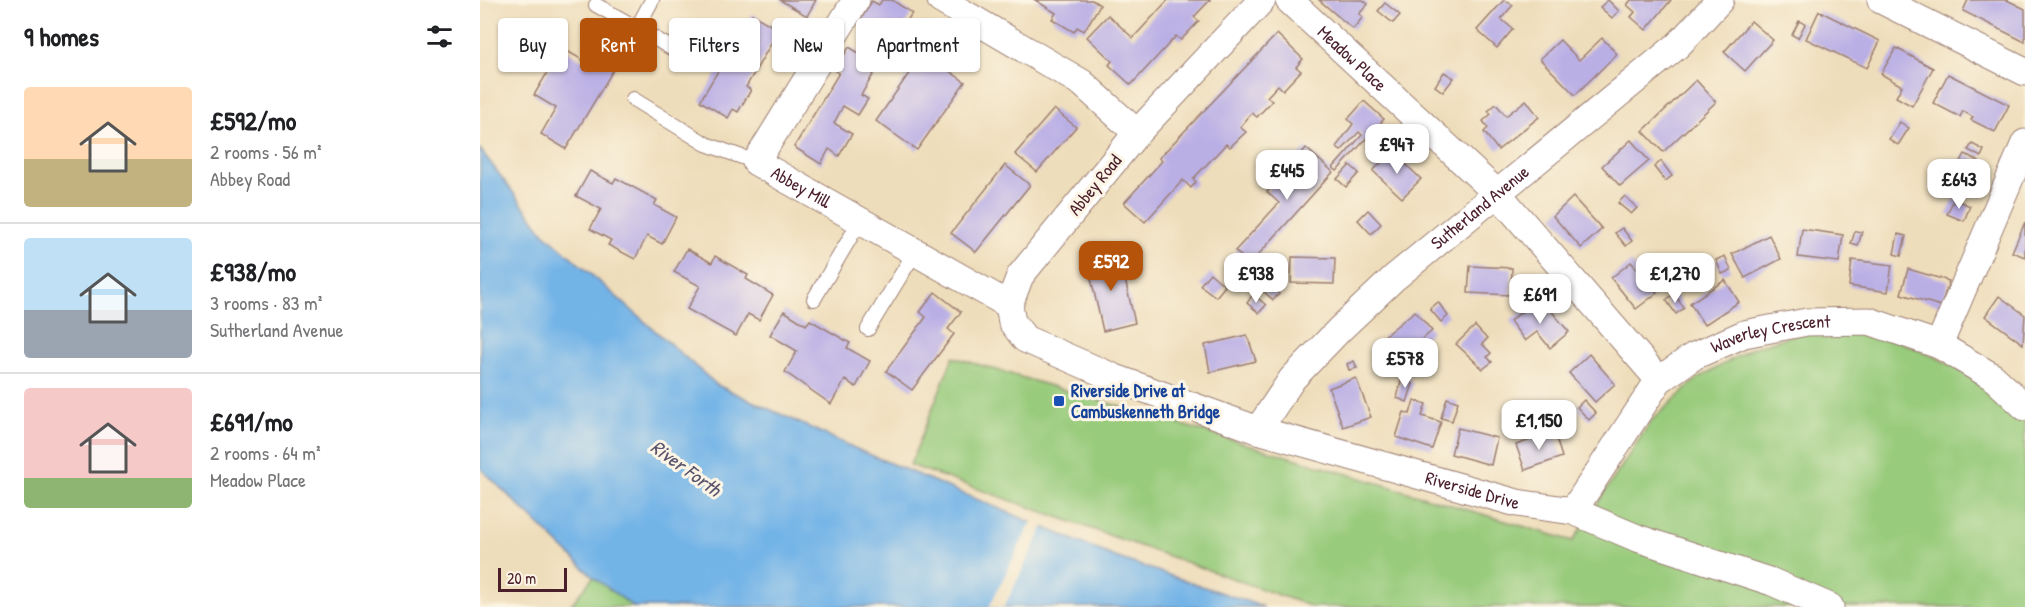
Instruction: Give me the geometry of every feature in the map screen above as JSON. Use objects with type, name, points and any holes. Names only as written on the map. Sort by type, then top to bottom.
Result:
[{"type":"street","name":"Abbey Mill","points":[[856,0],[756,162],[1009,305]]},
{"type":"street","points":[[941,0],[1082,83],[1137,134]]},
{"type":"street","name":"Abbey Road","points":[[1009,305],[1020,276],[1137,134],[1262,0]]},
{"type":"street","name":"Meadow Place","points":[[1289,0],[1499,195],[1659,380]]},
{"type":"street","name":"Sutherland Avenue","points":[[1258,430],[1292,379],[1394,278],[1499,195],[1678,45],[1720,0]]},
{"type":"street","points":[[1881,0],[2025,72]]},
{"type":"street","points":[[1939,345],[2025,143]]},
{"type":"street","name":"Riverside Drive","points":[[1009,305],[1012,322],[1025,339],[1115,378],[1258,430],[1517,503],[1573,511],[1637,538],[1772,582],[1830,607]]},
{"type":"street","name":"Waverley Crescent","points":[[1573,511],[1659,380],[1694,356],[1744,334],[1807,322],[1869,321],[1939,345],[1993,377],[2025,407]]},
{"type":"lane","points":[[642,18],[652,0]]},
{"type":"lane","points":[[596,5],[619,18]]},
{"type":"lane","points":[[633,99],[706,144],[756,162]]},
{"type":"lane","points":[[814,299],[860,220]]},
{"type":"lane","points":[[868,330],[915,252]]},
{"type":"green space","points":[[1809,330],[1868,335],[1906,344],[1943,360],[1977,381],[2025,418],[2025,607],[1313,607],[910,465],[953,357],[1573,541],[1651,421],[1697,379],[1752,348]]},
{"type":"green space","points":[[593,577],[634,607],[569,607]]},
{"type":"water","name":"River Forth","points":[[480,149],[544,233],[717,385],[861,451],[1115,557],[1264,607],[634,607],[593,577],[480,468]]},
{"type":"pier","points":[[1033,519],[1045,524],[1004,607],[989,607]]},
{"type":"building","points":[[780,0],[816,0],[807,16]]},
{"type":"building","points":[[882,0],[892,0],[912,13],[909,18],[862,18],[872,1],[879,5]]},
{"type":"building","points":[[1035,0],[1092,0],[1100,5],[1084,31],[1077,27],[1074,32],[1052,19],[1056,13]]},
{"type":"building","points":[[1168,0],[1210,0],[1194,17],[1199,21],[1181,40],[1176,36],[1131,85],[1109,65],[1112,61],[1087,37],[1108,15],[1133,38]]},
{"type":"building","points":[[1319,0],[1363,0],[1368,4],[1359,14],[1363,17],[1353,29]]},
{"type":"building","points":[[1504,0],[1513,5],[1501,19],[1513,29],[1497,48],[1477,30]]},
{"type":"building","points":[[1608,0],[1619,11],[1612,18],[1600,7]]},
{"type":"building","points":[[1631,0],[1671,0],[1646,30],[1631,17],[1635,12],[1627,5]]},
{"type":"building","points":[[1968,0],[2007,0],[2025,9],[2025,42],[1963,11]]},
{"type":"building","points":[[1385,3],[1400,15],[1393,23],[1378,11]]},
{"type":"building","points":[[1819,11],[1880,41],[1867,68],[1806,39]]},
{"type":"building","points":[[760,19],[772,26],[772,42],[760,63]]},
{"type":"building","points":[[1751,21],[1773,40],[1745,71],[1724,52]]},
{"type":"building","points":[[1799,21],[1805,24],[1798,38],[1792,35]]},
{"type":"building","points":[[1277,34],[1303,59],[1296,67],[1301,71],[1283,90],[1278,85],[1267,97],[1272,101],[1257,117],[1252,113],[1240,127],[1246,132],[1230,147],[1226,144],[1193,179],[1196,182],[1191,188],[1183,180],[1145,222],[1124,203],[1162,161],[1159,158]]},
{"type":"building","points":[[1602,38],[1617,54],[1575,95],[1540,59],[1560,40],[1579,60]]},
{"type":"building","points":[[849,47],[856,51],[856,72],[875,72],[861,95],[868,99],[858,115],[843,106],[834,123],[852,134],[839,156],[829,149],[821,164],[794,147],[838,72],[844,72],[844,55]]},
{"type":"building","points":[[1896,48],[1933,68],[1912,106],[1896,97],[1902,86],[1881,74]]},
{"type":"building","points":[[568,52],[580,59],[580,72],[612,72],[566,149],[541,134],[556,108],[534,95],[548,72],[568,72]]},
{"type":"building","points":[[717,72],[755,72],[746,87],[751,90],[738,112],[733,109],[728,118],[700,101]]},
{"type":"building","points":[[910,72],[951,72],[965,82],[917,150],[876,121]]},
{"type":"building","points":[[1444,72],[1454,78],[1443,92],[1435,86]]},
{"type":"building","points":[[1948,74],[2009,105],[1995,132],[1971,120],[1973,117],[1963,111],[1960,117],[1933,103]]},
{"type":"building","points":[[1696,80],[1716,102],[1663,152],[1643,131]]},
{"type":"building","points":[[1526,100],[1539,117],[1498,150],[1484,132],[1488,128],[1483,121],[1491,114],[1488,111],[1496,104],[1506,116]]},
{"type":"building","points":[[1364,101],[1384,119],[1337,171],[1333,168],[1362,135],[1359,132],[1341,151],[1336,147],[1353,124],[1348,119]]},
{"type":"building","points":[[1054,109],[1076,127],[1037,172],[1015,154]]},
{"type":"building","points":[[1900,122],[1909,128],[1898,145],[1889,139]]},
{"type":"building","points":[[1631,140],[1649,161],[1620,186],[1602,166]]},
{"type":"building","points":[[1972,144],[1984,150],[1981,157],[1968,150]]},
{"type":"building","points":[[1306,148],[1333,172],[1250,264],[1235,251],[1279,203],[1267,192]]},
{"type":"building","points":[[1392,151],[1421,179],[1402,198],[1373,171]]},
{"type":"building","points":[[1965,154],[1979,161],[1973,172],[1959,165]]},
{"type":"building","points":[[1661,161],[1672,176],[1665,181],[1654,167]]},
{"type":"building","points":[[1005,165],[1030,185],[976,252],[951,233]]},
{"type":"building","points":[[1350,165],[1359,173],[1346,187],[1337,179]]},
{"type":"building","points":[[590,171],[613,183],[616,178],[657,200],[654,205],[676,217],[662,244],[647,236],[635,259],[608,245],[611,240],[590,229],[601,209],[576,196]]},
{"type":"building","points":[[1625,196],[1637,208],[1631,214],[1618,203]]},
{"type":"building","points":[[1573,197],[1602,229],[1581,248],[1553,216]]},
{"type":"building","points":[[1954,199],[1970,206],[1964,221],[1947,214]]},
{"type":"building","points":[[1368,210],[1381,224],[1371,234],[1358,220]]},
{"type":"building","points":[[2025,222],[2025,257],[2012,252]]},
{"type":"building","points":[[1622,228],[1632,241],[1626,246],[1615,233]]},
{"type":"building","points":[[1802,229],[1843,235],[1839,262],[1798,257]]},
{"type":"building","points":[[1855,231],[1862,232],[1858,246],[1851,244]]},
{"type":"building","points":[[1898,234],[1906,236],[1901,256],[1894,254]]},
{"type":"building","points":[[1769,235],[1781,259],[1745,278],[1732,254]]},
{"type":"building","points":[[687,249],[712,263],[715,256],[748,275],[746,279],[773,295],[759,320],[748,314],[736,336],[687,309],[700,286],[674,272]]},
{"type":"building","points":[[1119,253],[1135,323],[1103,331],[1087,261]]},
{"type":"building","points":[[1725,256],[1731,270],[1722,274],[1716,260]]},
{"type":"building","points":[[1292,257],[1335,258],[1334,284],[1291,283]]},
{"type":"building","points":[[1852,260],[1892,265],[1888,292],[1849,286]]},
{"type":"building","points":[[1631,262],[1657,293],[1636,309],[1611,278]]},
{"type":"building","points":[[1470,266],[1512,268],[1511,295],[1468,293]]},
{"type":"building","points":[[1676,269],[1683,276],[1670,287],[1664,281]]},
{"type":"building","points":[[1908,269],[1949,281],[1941,306],[1901,294]]},
{"type":"building","points":[[1210,273],[1225,286],[1216,297],[1200,285]]},
{"type":"building","points":[[1725,280],[1739,302],[1704,325],[1690,303]]},
{"type":"building","points":[[1267,283],[1279,294],[1273,300],[1261,289]]},
{"type":"building","points":[[935,292],[961,312],[948,329],[954,334],[912,390],[886,371],[926,317],[920,312]]},
{"type":"building","points":[[1253,294],[1266,305],[1259,313],[1247,303]]},
{"type":"building","points":[[1674,294],[1684,308],[1676,314],[1666,300]]},
{"type":"building","points":[[1999,296],[2025,315],[2023,344],[1985,316]]},
{"type":"building","points":[[1543,301],[1569,332],[1550,348],[1537,332],[1525,341],[1510,321],[1529,306],[1532,310]]},
{"type":"building","points":[[1438,302],[1448,316],[1441,322],[1430,309]]},
{"type":"building","points":[[784,311],[806,325],[810,320],[850,343],[847,348],[870,361],[856,387],[845,380],[831,404],[785,372],[797,351],[770,335]]},
{"type":"building","points":[[1415,311],[1432,331],[1400,358],[1383,337]]},
{"type":"building","points":[[1475,326],[1487,339],[1482,344],[1491,353],[1487,357],[1492,362],[1483,369],[1456,344]]},
{"type":"building","points":[[1247,335],[1256,361],[1210,372],[1205,345]]},
{"type":"building","points":[[1589,354],[1615,384],[1595,402],[1569,373]]},
{"type":"building","points":[[1354,361],[1357,368],[1349,370],[1347,364]]},
{"type":"building","points":[[1403,373],[1413,384],[1407,402],[1397,398]]},
{"type":"building","points":[[1356,378],[1371,417],[1343,427],[1329,388]]},
{"type":"building","points":[[1447,398],[1458,402],[1452,421],[1441,418]]},
{"type":"building","points":[[1414,400],[1426,404],[1422,416],[1441,422],[1432,449],[1396,437],[1404,412],[1410,414]]},
{"type":"building","points":[[1584,400],[1596,413],[1589,420],[1577,407]]},
{"type":"building","points":[[1458,428],[1497,438],[1491,465],[1451,454]]},
{"type":"building","points":[[1554,432],[1562,457],[1525,470],[1516,445]]},
{"type":"place","name":"Riverside Drive at Cambuskenneth Bridge","points":[[1059,401]]}]
